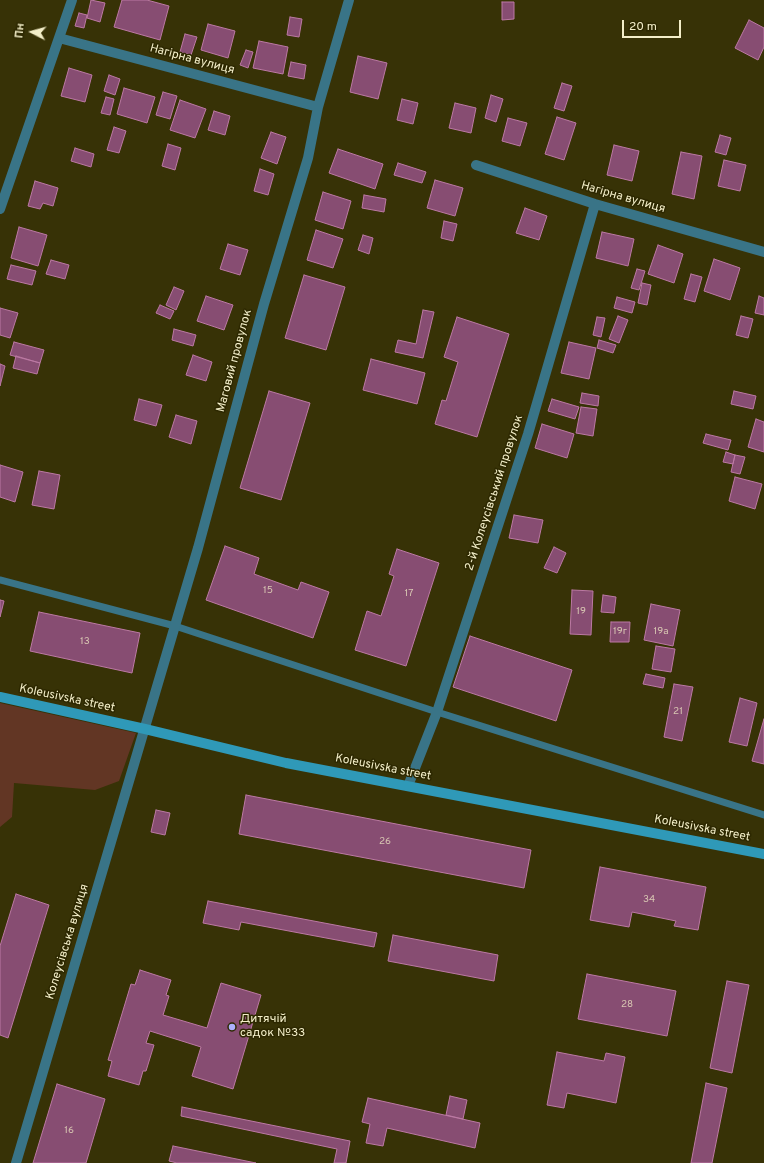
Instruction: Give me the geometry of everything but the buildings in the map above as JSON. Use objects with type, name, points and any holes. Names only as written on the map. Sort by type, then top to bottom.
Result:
[{"type":"street","points":[[0,209],[72,0]]},
{"type":"street","name":"Маговий провулок","points":[[145,729],[198,548],[264,304],[308,158],[318,106],[349,0]]},
{"type":"street","name":"Нагірна вулиця","points":[[60,38],[318,106]]},
{"type":"street","name":"Нагірна вулиця","points":[[476,165],[595,204],[764,252]]},
{"type":"street","name":"2-й Колеусівський провулок","points":[[408,786],[437,712],[528,434],[595,204]]},
{"type":"street","name":"Koleusivska street","points":[[0,697],[145,729],[286,763],[764,854]]},
{"type":"street","name":"Колеусівська вулиця","points":[[16,1163],[145,729]]},
{"type":"lane","points":[[0,580],[175,626],[437,712],[764,815]]},
{"type":"shaded area","points":[[0,703],[136,733],[119,781],[95,790],[14,783],[12,817],[0,827]]},
{"type":"place","name":"Дитячій садок №33","points":[[232,1027]]}]
